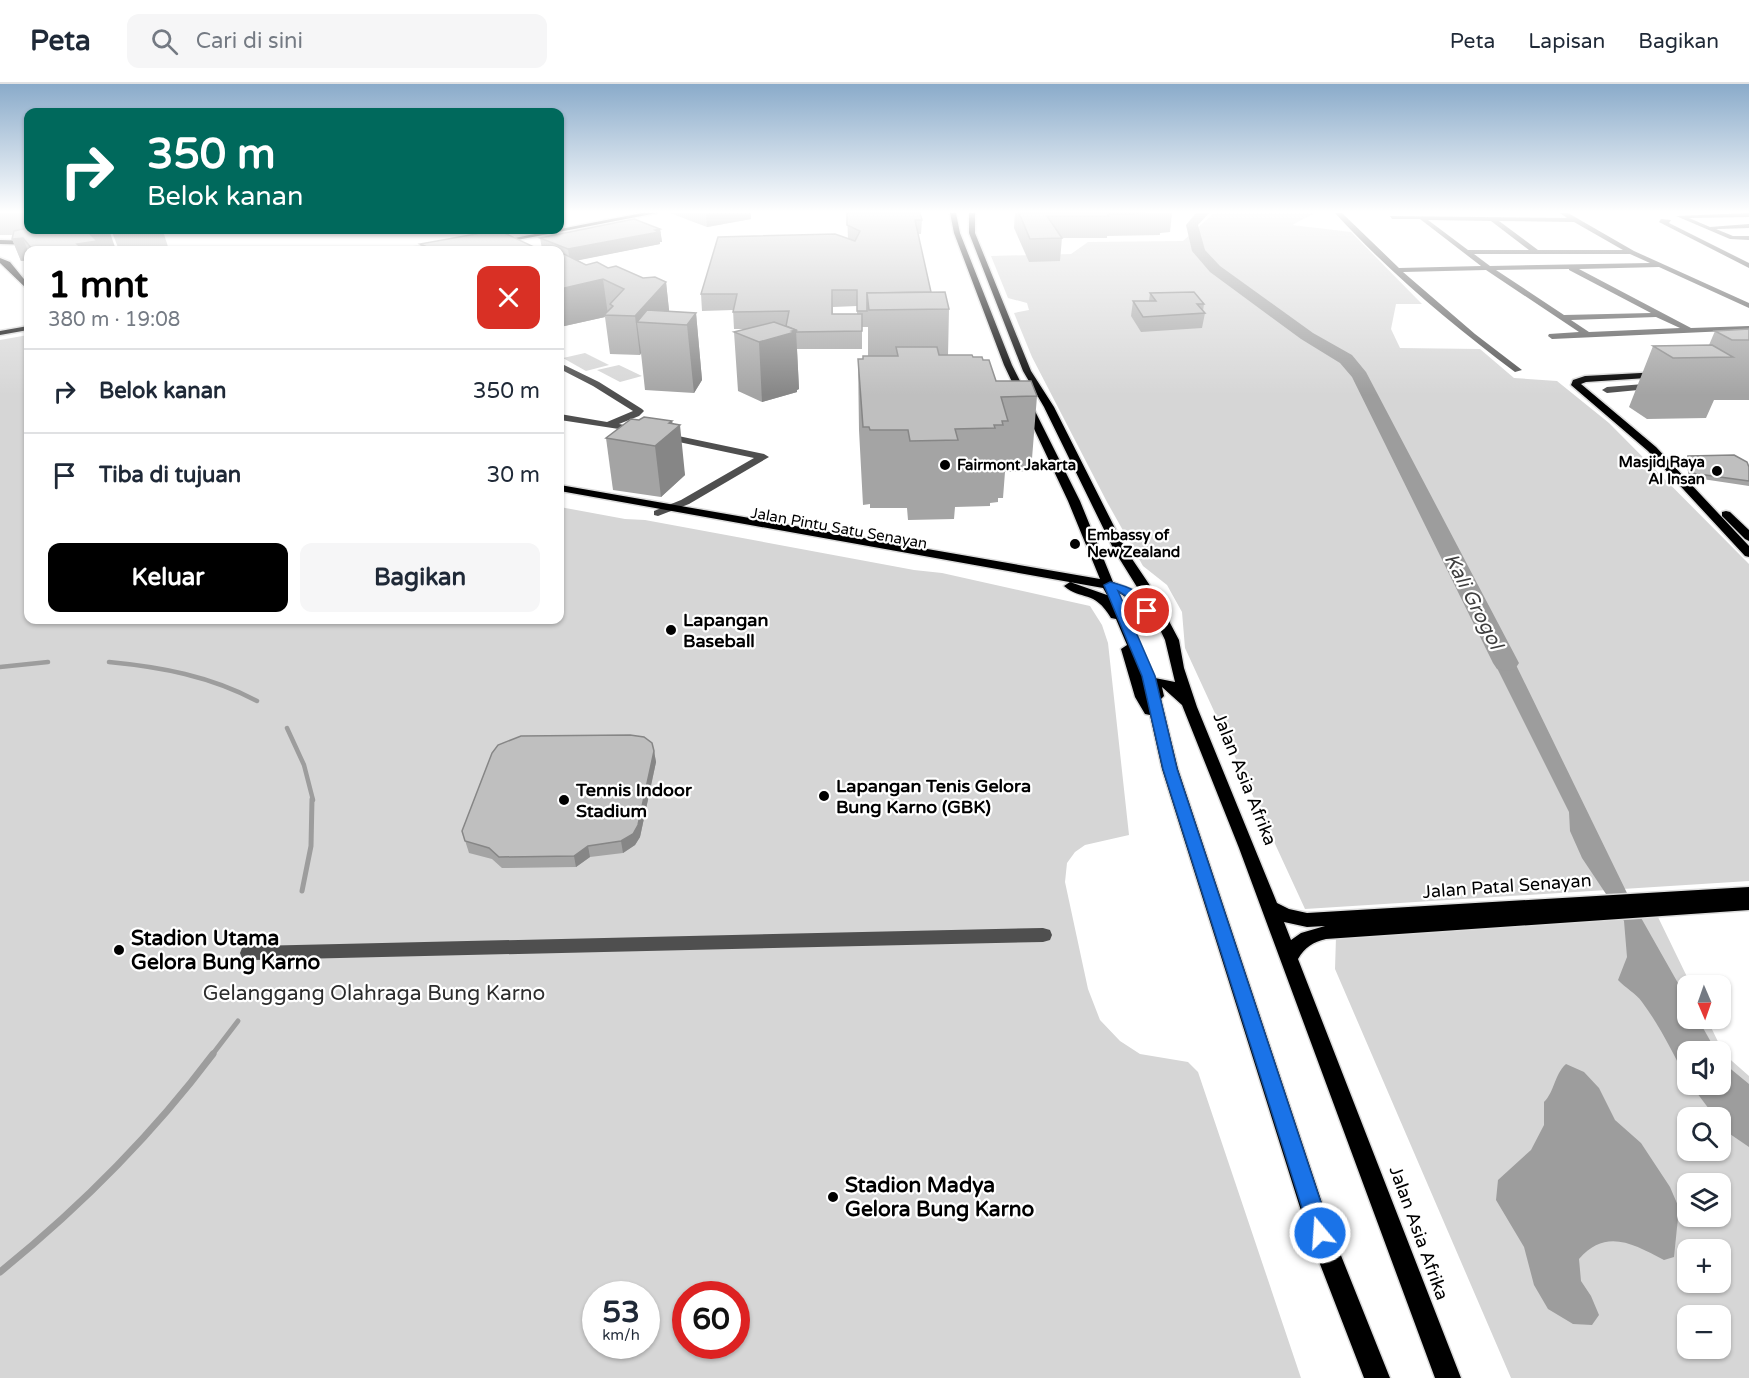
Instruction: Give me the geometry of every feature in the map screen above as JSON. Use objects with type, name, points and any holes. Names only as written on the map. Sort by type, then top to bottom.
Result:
[{"type":"main road","points":[[973,273],[1008,365],[1074,501],[1093,547],[1115,588],[1148,676],[1175,786],[1320,1233],[1377,1378]]},
{"type":"main road","name":"Jalan Asia Afrika","points":[[987,273],[1027,371],[1049,407],[1120,550],[1131,564],[1159,612],[1172,640],[1177,668],[1190,707],[1270,907],[1448,1378]]},
{"type":"main road","points":[[987,309],[1001,309]]},
{"type":"main road","points":[[0,323],[24,319]]},
{"type":"main road","points":[[0,333],[24,329]]},
{"type":"main road","points":[[1667,382],[1585,379],[1576,384],[1652,449],[1722,525]]},
{"type":"main road","points":[[1667,382],[1595,381],[1587,386],[1590,391],[1662,450],[1740,529],[1749,553]]},
{"type":"main road","name":"Jalan Pintu Satu Senayan","points":[[564,489],[678,509],[698,516],[1115,588]]},
{"type":"main road","name":"Jalan Pintu Satu Senayan","points":[[564,497],[658,513],[678,509]]},
{"type":"main road","points":[[1074,501],[1086,505],[1096,501]]},
{"type":"main road","points":[[1058,579],[1088,567],[1093,547]]},
{"type":"main road","points":[[1115,588],[1127,580],[1120,550]]},
{"type":"main road","points":[[1058,579],[1095,594],[1106,600],[1113,608],[1143,697],[1160,729]]},
{"type":"main road","points":[[1115,588],[1141,600],[1177,668]]},
{"type":"main road","points":[[1160,729],[1155,686],[1157,682],[1168,683],[1190,707]]},
{"type":"main road","name":"Jalan Patal Senayan","points":[[1660,904],[1749,893]]},
{"type":"main road","name":"Jalan Patal Senayan","points":[[1270,907],[1284,915],[1306,920],[1660,904],[1749,904]]},
{"type":"main road","name":"Jalan Patal Senayan","points":[[1289,959],[1295,945],[1326,932],[1611,906]]},
{"type":"street","points":[[1401,273],[1481,342],[1518,370]]},
{"type":"street","points":[[1495,273],[1588,335]]},
{"type":"street","points":[[1582,273],[1689,330]]},
{"type":"street","points":[[1677,273],[1749,306]]},
{"type":"street","points":[[1560,318],[1659,315]]},
{"type":"street","points":[[1552,336],[1749,328]]},
{"type":"street","points":[[1481,342],[1498,342]]},
{"type":"street","points":[[564,368],[596,384],[639,411],[609,425]]},
{"type":"street","points":[[1607,390],[1625,387],[1641,391],[1667,382]]},
{"type":"street","points":[[564,418],[764,458],[678,509]]},
{"type":"street","points":[[1722,525],[1740,529],[1749,537]]},
{"type":"street","points":[[249,953],[1043,935]]},
{"type":"green space","points":[[998,273],[1392,273],[1422,304],[1396,304],[1391,329],[1400,348],[1480,349],[1514,378],[1557,381],[1609,423],[1749,564],[1749,881],[1305,909],[1185,648],[1182,612],[1167,585],[1143,566],[1032,357],[1014,313],[1029,310],[1027,303],[1008,298]]},
{"type":"green space","name":"Gelanggang Olahraga Bung Karno","points":[[24,336],[24,624],[564,624],[564,508],[625,519],[645,520],[914,570],[942,573],[1090,606],[1102,625],[1108,643],[1129,835],[1085,845],[1075,852],[1067,863],[1065,882],[1088,989],[1100,1020],[1120,1041],[1140,1054],[1188,1062],[1198,1072],[1301,1378],[0,1378],[0,340]]},
{"type":"green space","points":[[585,353],[609,365],[586,371],[564,358]]},
{"type":"green space","points":[[619,365],[642,376],[620,382],[597,370]]},
{"type":"green space","points":[[1657,915],[1686,975],[1677,975],[1677,1029],[1712,1029],[1718,1041],[1677,1041],[1677,1095],[1731,1095],[1731,1060],[1749,1076],[1749,1378],[1511,1378],[1335,969],[1336,937]]},
{"type":"shaded area","points":[[1477,628],[1499,630],[1627,893],[1677,981],[1677,1029],[1704,1029],[1710,1041],[1677,1041],[1677,1061],[1649,1011],[1637,996],[1618,980],[1627,957],[1624,921],[1582,858],[1570,831],[1569,812]]},
{"type":"shaded area","points":[[1566,1064],[1584,1072],[1599,1088],[1615,1120],[1641,1143],[1670,1187],[1677,1203],[1674,1257],[1664,1260],[1631,1244],[1610,1241],[1589,1249],[1579,1259],[1581,1281],[1591,1296],[1599,1315],[1592,1325],[1573,1324],[1548,1309],[1534,1285],[1524,1247],[1496,1200],[1498,1180],[1531,1150],[1544,1125],[1544,1102]]},
{"type":"shaded area","points":[[1731,1069],[1749,1084],[1749,1147],[1731,1135],[1731,1107],[1708,1107],[1698,1095],[1731,1095]]},
{"type":"building","points":[[564,273],[633,273],[643,278],[655,277],[666,282],[635,316],[604,315],[613,306],[610,304],[624,289],[603,279],[564,288]]},
{"type":"building","points":[[707,273],[927,273],[931,292],[867,293],[867,311],[857,311],[857,290],[832,290],[832,314],[862,314],[862,331],[796,332],[786,326],[789,311],[733,312],[737,294],[701,294]]},
{"type":"building","points":[[945,292],[949,309],[869,310],[867,293]]},
{"type":"building","points":[[1194,292],[1204,304],[1197,304],[1205,313],[1143,317],[1133,301],[1156,301],[1150,293]]},
{"type":"building","points":[[647,310],[696,313],[687,325],[637,322]]},
{"type":"building","points":[[774,322],[796,330],[759,342],[734,332]]},
{"type":"building","points":[[1749,329],[1749,340],[1732,340],[1715,331]]},
{"type":"building","points":[[1712,345],[1733,357],[1673,358],[1653,346]]},
{"type":"building","points":[[896,347],[937,347],[939,355],[982,357],[983,360],[989,360],[996,381],[1031,381],[1037,396],[1001,397],[1008,421],[1002,421],[1003,425],[994,425],[995,428],[955,429],[958,440],[910,441],[908,430],[870,430],[869,427],[863,427],[858,359],[863,359],[863,356],[898,356]]},
{"type":"building","points":[[644,417],[672,421],[669,423],[680,425],[655,446],[606,438],[631,419],[639,420]]},
{"type":"building","name":"Masjid Raya Al Insan","points":[[1734,455],[1747,462],[1749,481],[1691,473],[1688,456]]},
{"type":"building","name":"Tennis Indoor Stadium","points":[[630,735],[644,737],[652,743],[654,751],[638,825],[633,834],[621,841],[588,846],[574,856],[499,857],[489,848],[465,841],[462,831],[492,753],[498,745],[521,736]]},
{"type":"waterway","name":"Kali Grogol","points":[[1221,273],[1307,336],[1346,359],[1360,376],[1506,663]]},
{"type":"waterway","points":[[0,667],[48,662]]},
{"type":"waterway","points":[[109,662],[185,674],[221,685],[257,701]]},
{"type":"waterway","points":[[287,728],[304,765],[313,800]]},
{"type":"waterway","points":[[302,891],[311,846],[312,799]]},
{"type":"waterway","points":[[212,1055],[238,1021]]},
{"type":"waterway","points":[[0,1272],[58,1222],[140,1142],[213,1054]]},
{"type":"place","name":"Fairmont Jakarta","points":[[945,465]]},
{"type":"place","name":"Masjid Raya Al Insan","points":[[1717,471]]},
{"type":"place","name":"Embassy of New Zealand","points":[[1075,544]]},
{"type":"place","name":"Lapangan Baseball","points":[[671,630]]},
{"type":"place","name":"Lapangan Tenis Gelora Bung Karno (GBK)","points":[[824,796]]},
{"type":"place","name":"Tennis Indoor Stadium","points":[[564,800]]},
{"type":"place","name":"Stadion Utama Gelora Bung Karno","points":[[119,950]]},
{"type":"place","name":"Stadion Madya Gelora Bung Karno","points":[[833,1197]]},
{"type":"route","points":[[1147,611],[1141,600],[1110,585],[1148,676],[1170,769],[1320,1233]]}]
